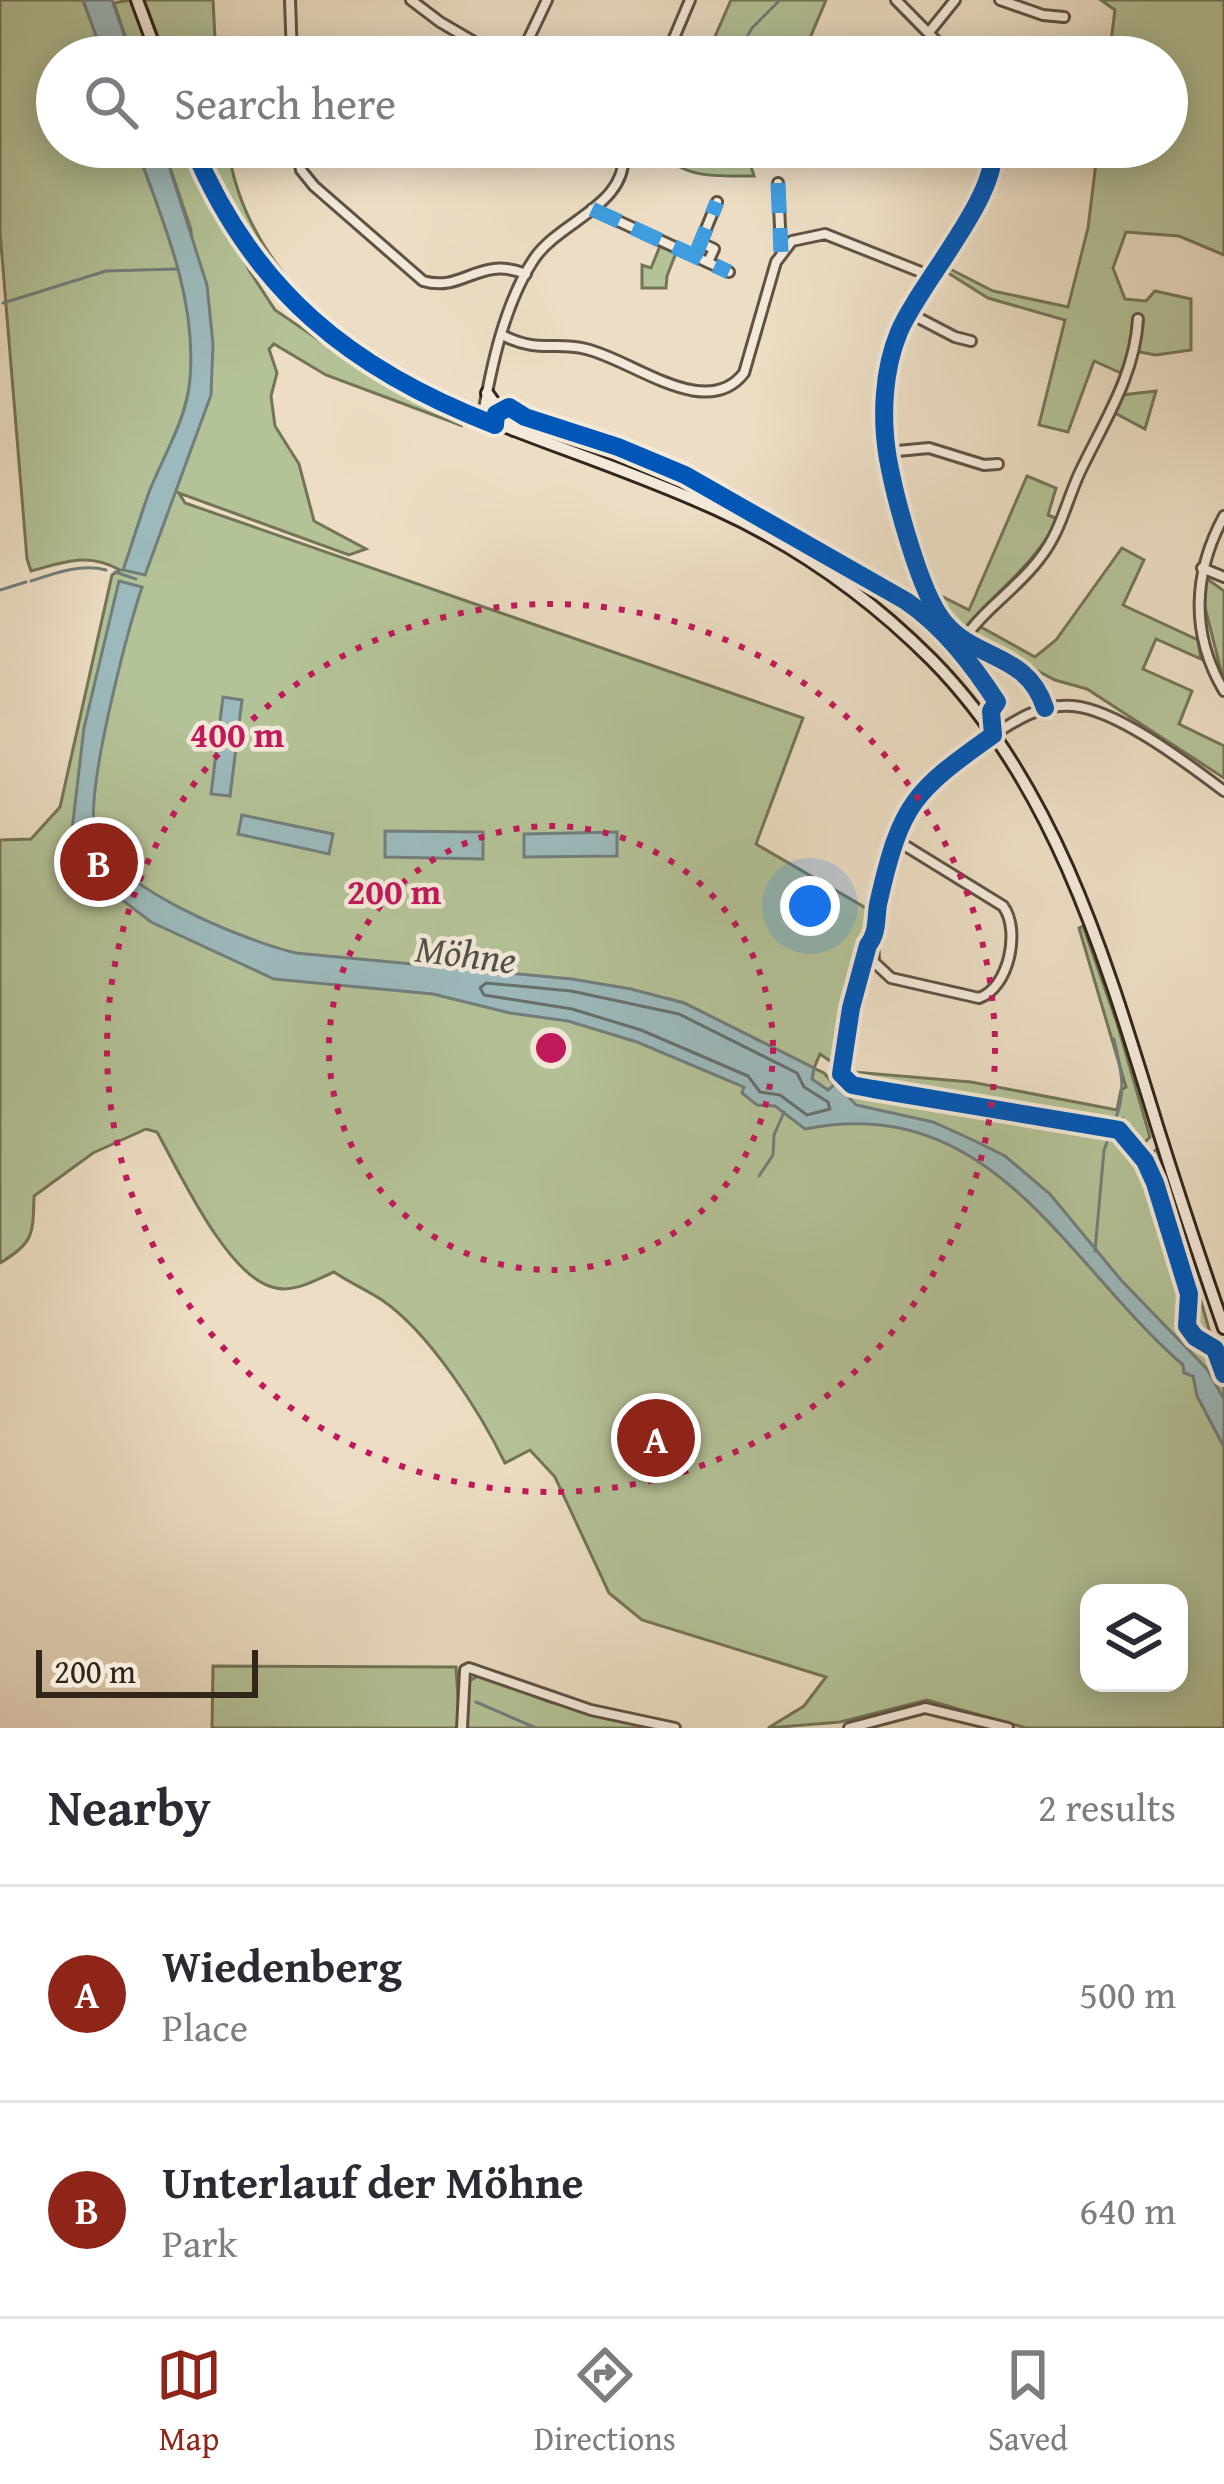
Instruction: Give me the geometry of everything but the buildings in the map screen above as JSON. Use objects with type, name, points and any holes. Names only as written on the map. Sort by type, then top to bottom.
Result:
[{"type":"main road","points":[[137,0],[150,36]]},
{"type":"main road","points":[[204,168],[244,244],[306,316],[386,374],[482,420],[713,508],[820,567],[932,661],[993,735],[1036,804],[1080,900],[1118,998],[1224,1328]]},
{"type":"main road","points":[[487,393],[516,433]]},
{"type":"street","points":[[290,0],[291,36]]},
{"type":"street","points":[[411,0],[467,36]]},
{"type":"street","points":[[530,36],[547,0]]},
{"type":"street","points":[[675,36],[690,0]]},
{"type":"street","points":[[896,0],[934,36]]},
{"type":"street","points":[[930,31],[955,0]]},
{"type":"street","points":[[1000,0],[1064,17]]},
{"type":"street","points":[[301,168],[314,186],[423,281],[446,284],[497,266],[526,274]]},
{"type":"street","points":[[482,420],[502,335],[526,274],[552,238],[616,188],[620,168]]},
{"type":"street","points":[[990,168],[988,180],[899,332],[888,376],[887,452],[900,506],[932,601],[944,622],[964,639],[1026,674],[1045,708]]},
{"type":"street","points":[[502,335],[538,349],[584,349],[688,390],[719,392],[734,384],[744,373],[781,252],[778,183]]},
{"type":"street","points":[[695,256],[718,202]]},
{"type":"street","points":[[592,209],[729,272]]},
{"type":"street","points":[[781,252],[800,238],[824,234],[932,276]]},
{"type":"street","points":[[701,243],[714,249],[708,262]]},
{"type":"street","points":[[910,313],[951,336],[971,341]]},
{"type":"street","points":[[964,639],[988,608],[1030,572],[1054,538],[1126,377],[1138,319]]},
{"type":"street","points":[[887,452],[929,448],[998,464]]},
{"type":"street","points":[[1224,516],[1202,568],[1198,604],[1203,642],[1224,691]]},
{"type":"street","points":[[1202,568],[1224,578]]},
{"type":"street","points":[[896,840],[1003,906],[1012,921],[999,983],[979,998],[884,975],[874,962],[878,903],[896,840],[920,791],[993,735],[1045,708],[1073,706],[1106,716],[1224,791]]},
{"type":"street","points":[[462,1728],[463,1682],[470,1668],[591,1710],[675,1728]]},
{"type":"street","points":[[848,1728],[925,1708],[1008,1728]]},
{"type":"green space","points":[[0,0],[83,0],[96,36],[36,36],[36,168],[144,168],[176,262],[189,322],[188,396],[125,566],[193,429],[191,230],[170,168],[195,168],[275,310],[369,374],[463,426],[326,375],[274,344],[269,349],[277,373],[271,396],[275,426],[299,464],[314,521],[366,549],[349,555],[179,493],[185,503],[803,718],[756,844],[871,911],[836,1065],[820,1054],[814,1068],[665,998],[824,1073],[832,1082],[842,1071],[971,1082],[1117,1110],[1126,1087],[1079,928],[1083,926],[1150,1137],[1141,1146],[1123,1119],[1116,1136],[1145,1170],[1157,1196],[1176,1253],[1191,1328],[1207,1339],[1224,1380],[1224,1728],[1026,1728],[927,1700],[840,1722],[768,1728],[804,1706],[826,1677],[642,1620],[609,1593],[555,1477],[530,1450],[505,1463],[468,1398],[418,1332],[382,1300],[334,1272],[288,1289],[255,1278],[221,1243],[157,1132],[146,1129],[93,1153],[34,1196],[29,1236],[0,1263],[0,840],[31,839],[60,807],[112,575],[120,570],[87,560],[31,571],[0,232]]},
{"type":"green space","points":[[130,0],[143,36],[125,36],[114,3]]},
{"type":"green space","points":[[144,0],[213,0],[215,36],[158,36]]},
{"type":"green space","points":[[731,0],[826,0],[811,36],[715,36]]},
{"type":"green space","points":[[1101,0],[1224,0],[1224,255],[1179,236],[1126,232],[1113,268],[1125,299],[1146,301],[1155,291],[1191,299],[1191,350],[1156,355],[1129,350],[1121,373],[1094,361],[1068,432],[1039,425],[1065,320],[988,298],[945,271],[948,268],[993,291],[1068,307],[1088,228],[1095,168],[1188,168],[1188,36],[1112,36],[1115,10]]},
{"type":"green space","points":[[212,168],[232,168],[247,214],[284,274],[267,264]]},
{"type":"green space","points":[[682,168],[752,168],[754,176],[714,176]]},
{"type":"green space","points":[[660,246],[676,253],[666,288],[642,288],[642,265],[651,268]]},
{"type":"green space","points":[[1156,391],[1145,429],[1115,413],[1122,395]]},
{"type":"green space","points":[[1027,476],[1056,488],[1048,515],[1058,519],[1027,564],[964,629],[944,612],[941,596],[969,610]]},
{"type":"green space","points":[[1122,548],[1144,560],[1123,605],[1198,640],[1201,659],[1156,639],[1143,669],[1192,691],[1179,724],[1224,746],[1224,778],[1087,689],[1055,680],[974,637],[979,626],[1035,657],[1056,640]]},
{"type":"green space","points":[[1206,578],[1224,591],[1224,683],[1203,599]]},
{"type":"green space","points":[[1157,1149],[1211,1336],[1193,1322],[1187,1261],[1148,1157]]},
{"type":"green space","points":[[213,1666],[456,1667],[460,1728],[212,1728]]},
{"type":"green space","points":[[479,1675],[550,1702],[653,1728],[465,1728],[468,1682]]},
{"type":"water","points":[[83,0],[112,0],[125,36],[96,36]]},
{"type":"water","points":[[144,168],[170,168],[207,285],[213,344],[211,395],[145,575],[123,570],[184,409],[191,349],[183,290]]},
{"type":"water","points":[[119,581],[142,587],[109,711],[94,811],[95,832],[105,852],[125,872],[182,909],[296,953],[572,979],[684,1003],[814,1068],[812,1079],[828,1090],[836,1083],[856,1105],[933,1122],[1005,1156],[1050,1194],[1121,1280],[1207,1369],[1224,1399],[1224,1447],[1197,1396],[1193,1376],[1184,1373],[1183,1365],[1021,1195],[976,1160],[927,1136],[870,1124],[805,1129],[775,1106],[757,1105],[742,1093],[744,1087],[637,1042],[568,1021],[433,994],[274,979],[151,922],[104,886],[75,853],[72,830],[84,728]]},
{"type":"water","points":[[223,697],[242,700],[230,796],[211,794]]},
{"type":"water","points":[[242,815],[333,834],[329,854],[238,834]]},
{"type":"water","points":[[385,831],[483,832],[483,859],[385,857]]},
{"type":"water","points":[[617,832],[617,856],[524,857],[524,834]]},
{"type":"waterway","points":[[747,36],[780,0]]},
{"type":"waterway","points":[[3,303],[106,271],[177,269]]},
{"type":"waterway","points":[[31,581],[78,568],[106,570]]},
{"type":"waterway","points":[[115,572],[136,579]]},
{"type":"waterway","points":[[0,590],[26,582]]},
{"type":"waterway","points":[[1113,1124],[1122,1092],[1114,1039]]},
{"type":"waterway","points":[[759,1176],[773,1155],[774,1135],[784,1112]]},
{"type":"waterway","points":[[1095,1251],[1104,1150],[1110,1134]]},
{"type":"waterway","points":[[476,1702],[536,1728]]},
{"type":"marked path","points":[[778,183],[781,252]]},
{"type":"marked path","points":[[695,256],[717,202]]},
{"type":"marked path","points":[[592,209],[729,272]]},
{"type":"cycle path","points":[[203,168],[245,243],[277,284],[352,351],[396,379],[495,425],[496,414],[509,407],[685,475],[906,601],[956,647],[997,702],[991,711],[993,735],[928,786],[904,820],[887,867],[875,929],[851,1008],[841,1074],[852,1085],[1119,1130],[1145,1161],[1155,1183],[1189,1294],[1187,1326],[1215,1349],[1224,1374]]},
{"type":"cycle path","points":[[992,168],[971,214],[899,332],[885,394],[886,443],[896,497],[935,609],[957,635],[1026,676],[1045,708]]},
{"type":"place","name":"Unterlauf der Möhne","points":[[99,862]]},
{"type":"place","name":"Wiedenberg","points":[[656,1438]]},
{"type":"water label","name":"Möhne","points":[[466,953]]}]
